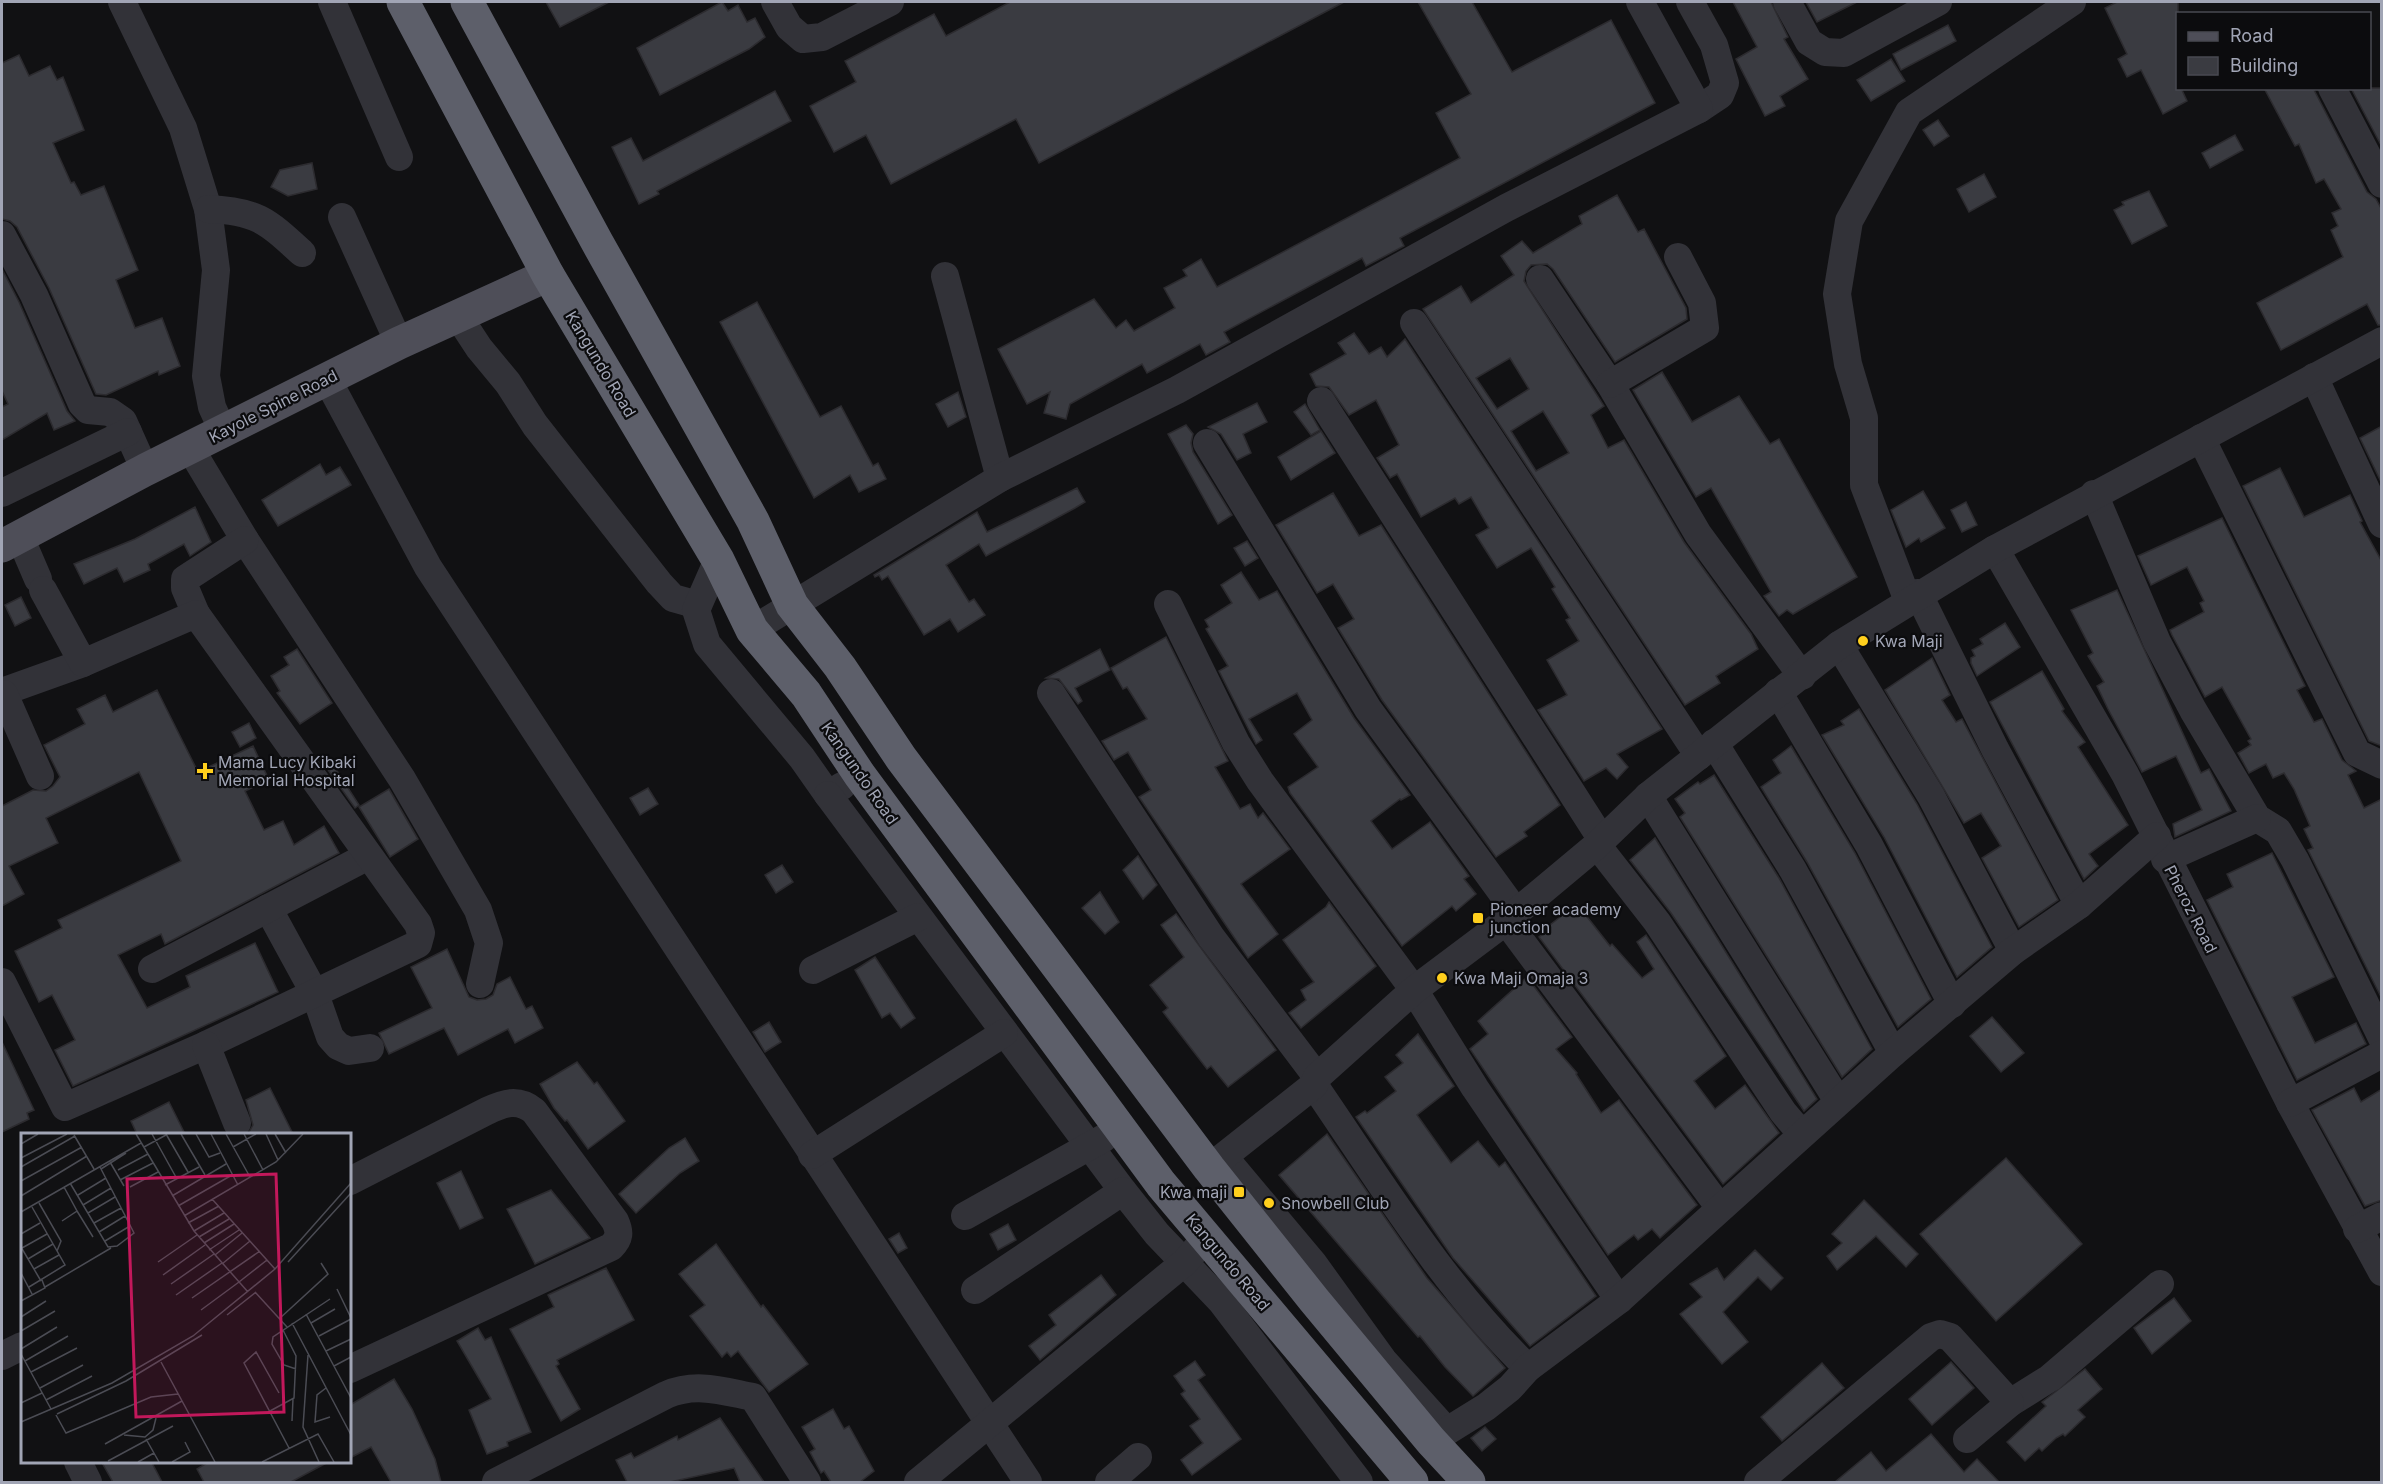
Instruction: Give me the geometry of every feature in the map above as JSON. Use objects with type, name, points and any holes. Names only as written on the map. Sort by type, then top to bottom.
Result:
[{"type":"highway","name":"Kangundo Road","points":[[403,2],[548,275],[718,560],[752,630],[806,694],[859,774],[1118,1128],[1206,1237],[1412,1482]]},
{"type":"highway","points":[[467,2],[597,242],[753,521],[792,605],[840,667],[901,758],[1216,1162],[1378,1365],[1439,1436],[1469,1482]]},
{"type":"main road","name":"Kayole Spine Road","points":[[11,542],[145,470],[399,343],[548,275]]},
{"type":"street","points":[[122,2],[183,128],[208,209],[216,270],[206,376],[212,407],[223,431]]},
{"type":"street","points":[[332,2],[399,157]]},
{"type":"street","points":[[775,2],[789,27],[803,39],[822,37],[890,2]]},
{"type":"street","points":[[1640,2],[1699,109]]},
{"type":"street","points":[[752,630],[1000,478],[1177,390],[1506,208],[1699,109],[1720,95],[1725,83],[1714,45],[1690,2]]},
{"type":"street","points":[[1786,2],[1809,42],[1826,52],[1844,53],[1921,5]]},
{"type":"street","points":[[2072,2],[1910,112],[1849,221],[1837,294],[1848,364],[1864,418],[1864,485],[1913,597],[2079,905]]},
{"type":"street","points":[[2333,90],[2382,184]]},
{"type":"street","points":[[208,209],[239,210],[255,215],[272,226],[303,253]]},
{"type":"street","points":[[342,217],[399,343]]},
{"type":"street","points":[[2,235],[34,295],[82,404],[88,410],[111,412],[117,416],[128,432],[145,470]]},
{"type":"street","points":[[1610,384],[1705,328],[1702,303],[1678,257]]},
{"type":"street","points":[[945,276],[1000,478]]},
{"type":"street","points":[[1540,279],[1610,384],[1698,534],[1802,676]]},
{"type":"street","points":[[458,316],[479,348],[508,382],[535,425],[652,575],[673,598],[698,605]]},
{"type":"street","points":[[1414,323],[1792,870],[1893,1053]]},
{"type":"street","points":[[1216,1162],[1315,1081],[1414,990],[1511,916],[1599,843],[1648,796],[1839,645],[1913,597],[1995,549],[2382,341]]},
{"type":"street","points":[[2314,376],[2375,495],[2382,524]]},
{"type":"street","points":[[327,379],[428,567],[1028,1482]]},
{"type":"street","points":[[1322,401],[1599,843],[1657,922],[1783,1112],[1804,1131]]},
{"type":"street","points":[[2,493],[128,432]]},
{"type":"street","points":[[2201,438],[2357,753],[2382,765]]},
{"type":"street","points":[[1207,443],[1368,709],[1511,916],[1720,1209]]},
{"type":"street","points":[[190,448],[245,540],[402,779],[478,910],[489,943],[480,984]]},
{"type":"street","points":[[2094,494],[2157,642],[2193,710],[2257,818],[2278,831],[2295,860],[2382,1038]]},
{"type":"street","points":[[2,982],[65,1107],[206,1045],[418,944],[421,933],[418,924],[196,614],[185,588],[185,579],[245,540]]},
{"type":"street","points":[[11,542],[41,584],[83,663]]},
{"type":"street","name":"Pheroz Road","points":[[1995,549],[2065,668],[2161,847],[2290,1103],[2382,1272]]},
{"type":"street","points":[[718,560],[696,610],[707,644],[802,758],[1090,1149],[1157,1234],[1185,1262],[1258,1347],[1359,1482]]},
{"type":"street","points":[[1168,604],[1236,743],[1260,782],[1414,990],[1475,1088],[1619,1300]]},
{"type":"street","points":[[40,776],[3,693],[83,663],[196,614]]},
{"type":"street","points":[[1839,645],[1931,796],[2013,951]]},
{"type":"street","points":[[1778,692],[1869,845],[1952,1004]]},
{"type":"street","points":[[1051,693],[1211,937],[1315,1081],[1419,1238],[1502,1343],[1528,1368]]},
{"type":"street","points":[[828,795],[859,774]]},
{"type":"street","points":[[1648,796],[1838,1101]]},
{"type":"street","points":[[1439,1436],[1486,1407],[1528,1368],[1619,1300],[1804,1131],[2013,951],[2161,847],[2257,818]]},
{"type":"street","points":[[152,969],[368,856]]},
{"type":"street","points":[[268,908],[315,994],[330,1036],[338,1046],[349,1051],[370,1047]]},
{"type":"street","points":[[813,970],[918,917]]},
{"type":"street","points":[[812,1155],[1004,1033]]},
{"type":"street","points":[[206,1045],[237,1123]]},
{"type":"street","points":[[2290,1103],[2382,1054]]},
{"type":"street","points":[[351,1180],[487,1111],[504,1103],[516,1102],[534,1111],[615,1221],[619,1231],[618,1240],[611,1246],[351,1369]]},
{"type":"street","points":[[965,1215],[1090,1149],[1118,1128]]},
{"type":"street","points":[[975,1290],[1123,1191]]},
{"type":"street","points":[[2357,1228],[2382,1216]]},
{"type":"street","points":[[934,1478],[990,1423],[1185,1262],[1206,1237]]},
{"type":"street","points":[[1967,1438],[2010,1403],[2050,1378],[2160,1284]]},
{"type":"street","points":[[1758,1482],[1931,1337],[1941,1334],[1950,1337],[2010,1403]]},
{"type":"street","points":[[496,1482],[683,1388],[704,1388],[753,1397],[807,1482]]},
{"type":"street","points":[[1109,1482],[1138,1457]]},
{"type":"street","points":[[79,1463],[88,1482]]},
{"type":"building","points":[[546,2],[609,2],[560,27]]},
{"type":"building","points":[[722,2],[728,11],[738,5],[747,22],[755,18],[765,37],[749,49],[660,95],[637,48]]},
{"type":"building","points":[[1010,2],[1344,2],[1039,163],[1016,119],[891,184],[866,135],[834,152],[810,106],[856,82],[845,61],[934,14],[946,36]]},
{"type":"building","points":[[1418,2],[1472,2],[1512,72],[1611,20],[1655,103],[1400,238],[1404,246],[1366,266],[1362,258],[1224,332],[1230,342],[1206,355],[1200,344],[1147,373],[1142,364],[1070,404],[1066,419],[1044,413],[1050,392],[1027,404],[998,349],[1094,299],[1116,328],[1126,320],[1134,331],[1175,308],[1164,288],[1187,276],[1183,270],[1201,259],[1217,287],[1460,158],[1436,113],[1471,94]]},
{"type":"building","points":[[1733,2],[1771,2],[1788,37],[1784,39],[1808,79],[1780,96],[1785,106],[1765,116],[1736,59],[1757,47]]},
{"type":"building","points":[[1806,2],[1857,2],[1817,22]]},
{"type":"building","points":[[2117,2],[2178,2],[2176,90],[2182,90],[2187,101],[2163,114],[2141,70],[2127,77],[2118,59],[2127,54],[2105,8]]},
{"type":"building","points":[[1948,25],[1956,41],[1901,70],[1893,54]]},
{"type":"building","points":[[19,55],[29,76],[50,66],[57,80],[63,77],[84,130],[53,143],[71,183],[74,182],[81,195],[104,186],[138,270],[116,280],[135,328],[162,318],[180,366],[159,375],[158,371],[106,395],[96,394],[49,288],[17,227],[10,221],[2,219],[2,63]]},
{"type":"building","points":[[1891,59],[1905,81],[1871,101],[1857,80]]},
{"type":"building","points":[[2382,88],[2382,147],[2352,90]]},
{"type":"building","points":[[2265,90],[2314,90],[2367,192],[2376,199],[2382,210],[2382,325],[2378,325],[2367,304],[2281,350],[2257,303],[2343,257],[2331,230],[2338,226],[2332,213],[2341,209],[2324,179],[2316,183],[2299,144],[2295,146]]},
{"type":"building","points":[[775,91],[791,121],[657,191],[659,194],[639,204],[612,147],[631,138],[643,161]]},
{"type":"building","points":[[1938,120],[1949,136],[1934,146],[1923,130]]},
{"type":"building","points":[[2235,135],[2243,150],[2210,168],[2202,153]]},
{"type":"building","points":[[312,163],[317,189],[288,196],[271,187],[280,170]]},
{"type":"building","points":[[1984,174],[1996,197],[1969,212],[1957,189]]},
{"type":"building","points":[[2149,191],[2167,226],[2132,244],[2114,210],[2124,205],[2122,202]]},
{"type":"building","points":[[1617,195],[1638,232],[1644,229],[1686,308],[1687,319],[1615,362],[1553,269],[1547,264],[1531,265],[1526,271],[1524,281],[1604,406],[1591,415],[1608,448],[1624,440],[1684,542],[1751,634],[1758,649],[1716,676],[1720,683],[1685,705],[1423,309],[1461,286],[1471,303],[1514,275],[1501,256],[1522,241],[1533,253],[1582,224],[1579,216]],"holes":[[[1510,358],[1529,389],[1497,409],[1476,378]],[[1543,411],[1569,453],[1536,471],[1511,431]]]},
{"type":"building","points":[[2,269],[67,411],[75,421],[54,430],[47,413],[2,440],[2,407],[8,404],[2,391]]},
{"type":"building","points":[[757,302],[820,417],[841,406],[873,466],[878,463],[886,479],[859,492],[850,475],[814,498],[720,322]]},
{"type":"building","points":[[1354,333],[1369,354],[1381,347],[1387,357],[1405,339],[1662,729],[1617,754],[1628,767],[1617,779],[1606,768],[1584,781],[1538,710],[1567,695],[1547,660],[1579,641],[1566,620],[1570,618],[1552,589],[1555,587],[1531,548],[1497,568],[1476,535],[1489,528],[1471,497],[1459,504],[1455,498],[1421,517],[1397,474],[1390,478],[1377,458],[1399,445],[1376,400],[1349,415],[1329,387],[1316,386],[1310,374],[1346,354],[1338,343]]},
{"type":"building","points":[[1662,372],[1692,422],[1739,396],[1770,444],[1779,439],[1857,577],[1793,614],[1787,610],[1779,616],[1764,596],[1771,592],[1711,488],[1696,497],[1633,390]]},
{"type":"building","points":[[958,392],[966,417],[948,427],[936,404]]},
{"type":"building","points":[[1257,403],[1267,422],[1243,434],[1251,453],[1237,460],[1221,434],[1208,427]]},
{"type":"building","points":[[1305,404],[1320,430],[1311,435],[1294,412]]},
{"type":"building","points":[[1186,425],[1193,434],[1191,443],[1193,452],[1232,515],[1218,524],[1168,434]]},
{"type":"building","points":[[2382,426],[2382,484],[2360,438]]},
{"type":"building","points":[[1321,431],[1335,453],[1291,480],[1278,457]]},
{"type":"building","points":[[320,464],[326,475],[340,467],[351,485],[278,526],[262,500]]},
{"type":"building","points":[[2280,468],[2304,517],[2350,495],[2362,521],[2360,522],[2382,562],[2382,746],[2369,741],[2243,486]]},
{"type":"building","points":[[1077,488],[1085,502],[1075,508],[986,556],[979,544],[946,565],[969,602],[974,599],[985,615],[958,632],[950,619],[924,635],[888,576],[882,580],[879,575],[875,577],[874,575],[977,512],[987,532]]},
{"type":"building","points":[[1923,491],[1945,528],[1921,542],[1919,538],[1906,547],[1891,510]]},
{"type":"building","points":[[1333,493],[1359,536],[1381,525],[1560,805],[1524,832],[1527,836],[1496,857],[1382,700],[1338,628],[1354,619],[1333,584],[1317,593],[1276,525]]},
{"type":"building","points":[[1966,502],[1977,525],[1962,532],[1951,510]]},
{"type":"building","points":[[195,507],[211,542],[190,556],[184,544],[148,564],[150,570],[124,582],[117,568],[84,584],[74,564],[135,539]]},
{"type":"building","points":[[2222,518],[2305,686],[2297,690],[2314,722],[2322,719],[2342,760],[2356,771],[2348,775],[2364,808],[2382,799],[2382,999],[2308,850],[2313,848],[2304,829],[2310,826],[2294,789],[2284,773],[2273,778],[2266,764],[2249,773],[2238,753],[2251,745],[2248,741],[2251,739],[2222,687],[2205,697],[2172,635],[2170,630],[2204,612],[2200,603],[2204,601],[2187,567],[2151,585],[2138,556]]},
{"type":"building","points":[[1247,541],[1258,558],[1245,566],[1234,548]]},
{"type":"building","points":[[1241,572],[1259,600],[1277,591],[1354,718],[1410,795],[1400,799],[1371,821],[1392,849],[1430,822],[1469,876],[1464,879],[1476,894],[1456,911],[1452,906],[1402,946],[1290,793],[1288,787],[1318,767],[1294,734],[1312,720],[1297,693],[1249,719],[1262,740],[1256,744],[1219,671],[1228,666],[1206,629],[1209,627],[1205,620],[1232,603],[1221,585]]},
{"type":"building","points":[[2117,590],[2201,773],[2209,769],[2231,811],[2175,837],[2173,824],[2202,810],[2176,756],[2142,772],[2097,686],[2104,682],[2088,656],[2093,653],[2071,610]]},
{"type":"building","points":[[21,597],[31,618],[15,626],[5,605]]},
{"type":"building","points":[[2005,623],[2020,647],[1977,676],[1971,663],[1971,658],[1975,656],[1972,650],[1983,644],[1980,639]]},
{"type":"building","points":[[1166,637],[1228,761],[1215,767],[1240,809],[1250,804],[1258,818],[1263,813],[1290,849],[1241,884],[1278,934],[1248,958],[1139,797],[1151,790],[1128,752],[1114,760],[1102,741],[1147,719],[1127,687],[1123,689],[1111,668]]},
{"type":"building","points":[[297,649],[332,703],[300,724],[277,693],[280,691],[271,676],[289,665],[284,657]]},
{"type":"building","points":[[1100,649],[1110,670],[1075,688],[1082,701],[1078,704],[1059,679],[1046,678]]},
{"type":"building","points":[[1932,658],[1950,695],[1942,700],[1956,722],[1962,719],[2058,900],[2019,927],[1982,858],[2001,846],[1981,813],[1964,823],[1885,690]]},
{"type":"building","points":[[2042,671],[2064,709],[2062,711],[2085,742],[2078,747],[2128,825],[2089,854],[2098,866],[2084,879],[1990,702]]},
{"type":"building","points":[[157,690],[198,772],[253,746],[269,780],[245,791],[264,830],[283,821],[294,845],[324,826],[339,853],[165,944],[161,934],[118,955],[147,1008],[190,987],[186,976],[255,943],[278,992],[73,1086],[55,1050],[75,1040],[52,995],[39,1002],[15,951],[62,928],[58,920],[181,861],[139,772],[46,818],[58,843],[9,866],[24,894],[2,906],[2,806],[33,790],[46,791],[60,777],[44,745],[85,724],[77,709],[105,695],[113,712]]},
{"type":"building","points":[[1859,709],[1917,804],[1992,947],[1957,977],[1884,837],[1822,735],[1844,725],[1841,721]]},
{"type":"building","points":[[249,723],[256,738],[240,747],[232,732]]},
{"type":"building","points":[[1791,746],[1855,853],[1931,999],[1898,1027],[1807,862],[1761,787],[1781,773],[1773,760]]},
{"type":"building","points":[[332,763],[359,805],[355,808],[326,767]]},
{"type":"building","points":[[1714,775],[1779,878],[1872,1049],[1842,1077],[1680,817],[1685,813],[1675,799],[1698,782],[1700,784]]},
{"type":"building","points":[[648,788],[658,804],[640,815],[630,798]]},
{"type":"building","points":[[389,789],[418,839],[390,857],[359,807]]},
{"type":"building","points":[[1655,838],[1817,1099],[1804,1111],[1671,913],[1630,860]]},
{"type":"building","points":[[2272,853],[2334,977],[2292,997],[2315,1043],[2356,1023],[2366,1044],[2297,1080],[2207,900],[2233,887],[2227,874]]},
{"type":"building","points":[[1138,856],[1157,885],[1143,899],[1123,870]]},
{"type":"building","points":[[782,865],[793,882],[776,893],[765,875]]},
{"type":"building","points":[[1100,892],[1119,922],[1105,934],[1082,908]]},
{"type":"building","points":[[1329,902],[1376,966],[1301,1028],[1289,1013],[1306,1000],[1301,990],[1314,982],[1283,940],[1326,907]]},
{"type":"building","points":[[1577,904],[1610,946],[1612,944],[1642,978],[1654,969],[1637,942],[1646,935],[1726,1056],[1694,1081],[1715,1109],[1745,1085],[1779,1133],[1723,1184],[1539,937],[1548,930],[1546,928]]},
{"type":"building","points":[[1176,914],[1276,1050],[1228,1087],[1211,1066],[1207,1069],[1163,1012],[1168,1008],[1150,985],[1184,957],[1161,925]]},
{"type":"building","points":[[447,949],[469,997],[477,1000],[486,999],[493,995],[497,984],[510,977],[526,1009],[532,1006],[543,1028],[515,1043],[508,1029],[458,1055],[444,1028],[389,1054],[379,1033],[432,1008],[411,967]]},
{"type":"building","points":[[875,957],[915,1018],[901,1028],[890,1013],[882,1018],[855,970]]},
{"type":"building","points":[[1527,977],[1572,1037],[1556,1049],[1577,1073],[1601,1113],[1619,1100],[1697,1205],[1660,1238],[1652,1229],[1638,1240],[1634,1235],[1608,1255],[1470,1049],[1488,1034],[1478,1021]]},
{"type":"building","points":[[1992,1017],[2024,1053],[2001,1072],[1970,1036]]},
{"type":"building","points":[[769,1022],[781,1042],[765,1052],[753,1032]]},
{"type":"building","points":[[1418,1034],[1454,1086],[1417,1115],[1451,1163],[1478,1141],[1499,1167],[1505,1162],[1596,1296],[1530,1346],[1453,1258],[1356,1117],[1365,1111],[1367,1113],[1396,1091],[1385,1077],[1403,1063],[1396,1055]]},
{"type":"building","points":[[2,1042],[34,1110],[27,1113],[29,1119],[2,1132]]},
{"type":"building","points":[[577,1062],[594,1084],[597,1082],[625,1121],[588,1149],[567,1120],[565,1121],[554,1108],[540,1084]]},
{"type":"building","points":[[270,1088],[292,1133],[249,1133],[253,1125],[246,1100]]},
{"type":"building","points":[[2354,1088],[2361,1102],[2382,1089],[2382,1200],[2365,1206],[2312,1110]]},
{"type":"building","points":[[169,1102],[184,1133],[137,1133],[131,1121]]},
{"type":"building","points":[[1327,1134],[1427,1278],[1505,1368],[1473,1396],[1420,1336],[1418,1337],[1279,1175]]},
{"type":"building","points":[[685,1138],[699,1161],[680,1173],[636,1213],[619,1194],[669,1148]]},
{"type":"building","points":[[2006,1158],[2082,1244],[1996,1321],[1920,1234]]},
{"type":"building","points":[[461,1171],[483,1218],[460,1229],[437,1183]]},
{"type":"building","points":[[551,1190],[590,1238],[535,1264],[507,1209]]},
{"type":"building","points":[[1864,1200],[1918,1254],[1906,1267],[1876,1236],[1837,1270],[1827,1256],[1842,1243],[1832,1234]]},
{"type":"building","points":[[1008,1224],[1016,1240],[998,1250],[990,1234]]},
{"type":"building","points":[[899,1233],[907,1248],[898,1253],[889,1239]]},
{"type":"building","points":[[716,1244],[761,1307],[763,1305],[808,1364],[769,1392],[738,1351],[731,1357],[727,1352],[722,1357],[690,1316],[705,1305],[679,1274]]},
{"type":"building","points":[[1755,1250],[1783,1278],[1771,1290],[1758,1277],[1723,1312],[1748,1342],[1722,1364],[1680,1314],[1702,1297],[1690,1284],[1717,1268],[1724,1280]]},
{"type":"building","points":[[606,1268],[634,1320],[557,1360],[559,1364],[556,1366],[580,1409],[561,1421],[510,1329],[554,1307],[548,1295]]},
{"type":"building","points":[[1101,1275],[1116,1295],[1040,1360],[1029,1346],[1056,1325],[1049,1315]]},
{"type":"building","points":[[2174,1298],[2191,1321],[2152,1354],[2134,1328]]},
{"type":"building","points":[[478,1328],[485,1340],[491,1337],[531,1432],[507,1442],[508,1446],[487,1454],[469,1410],[491,1399],[457,1341]]},
{"type":"building","points":[[1195,1361],[1205,1375],[1198,1380],[1241,1439],[1192,1475],[1181,1460],[1203,1443],[1190,1426],[1200,1419],[1181,1394],[1185,1391],[1174,1376]]},
{"type":"building","points":[[1951,1362],[1974,1388],[1932,1425],[1909,1399]]},
{"type":"building","points":[[1822,1363],[1844,1388],[1782,1441],[1761,1417]]},
{"type":"building","points":[[2085,1369],[2102,1389],[2078,1410],[2085,1417],[2065,1436],[2063,1434],[2056,1438],[2042,1451],[2039,1448],[2025,1461],[2007,1442],[2046,1406],[2042,1402]]},
{"type":"building","points":[[394,1379],[412,1409],[435,1459],[441,1482],[391,1482],[371,1447],[351,1457],[351,1404]]},
{"type":"building","points":[[833,1409],[844,1429],[849,1426],[874,1471],[860,1482],[831,1482],[824,1471],[821,1473],[810,1452],[815,1449],[802,1427]]},
{"type":"building","points":[[720,1418],[764,1482],[740,1482],[734,1468],[670,1482],[627,1482],[616,1460],[631,1453],[634,1458],[677,1436],[678,1440]]},
{"type":"building","points":[[1485,1427],[1496,1439],[1482,1451],[1471,1438]]},
{"type":"building","points":[[1931,1434],[1964,1472],[1977,1459],[1999,1482],[1835,1482],[1871,1452],[1886,1471]]},
{"type":"building","points":[[102,1463],[152,1463],[162,1482],[113,1482]]},
{"type":"building","points":[[207,1463],[326,1463],[291,1482],[204,1482],[197,1469]]},
{"type":"place","name":"Kwa Maji","points":[[1863,641]]},
{"type":"place","name":"Mama Lucy Kibaki Memorial Hospital","points":[[205,771]]},
{"type":"place","name":"Pioneer academy junction","points":[[1478,918]]},
{"type":"place","name":"Kwa Maji Omaja 3","points":[[1442,978]]},
{"type":"place","name":"Kwa maji","points":[[1239,1192]]},
{"type":"place","name":"Snowbell Club","points":[[1269,1203]]}]
